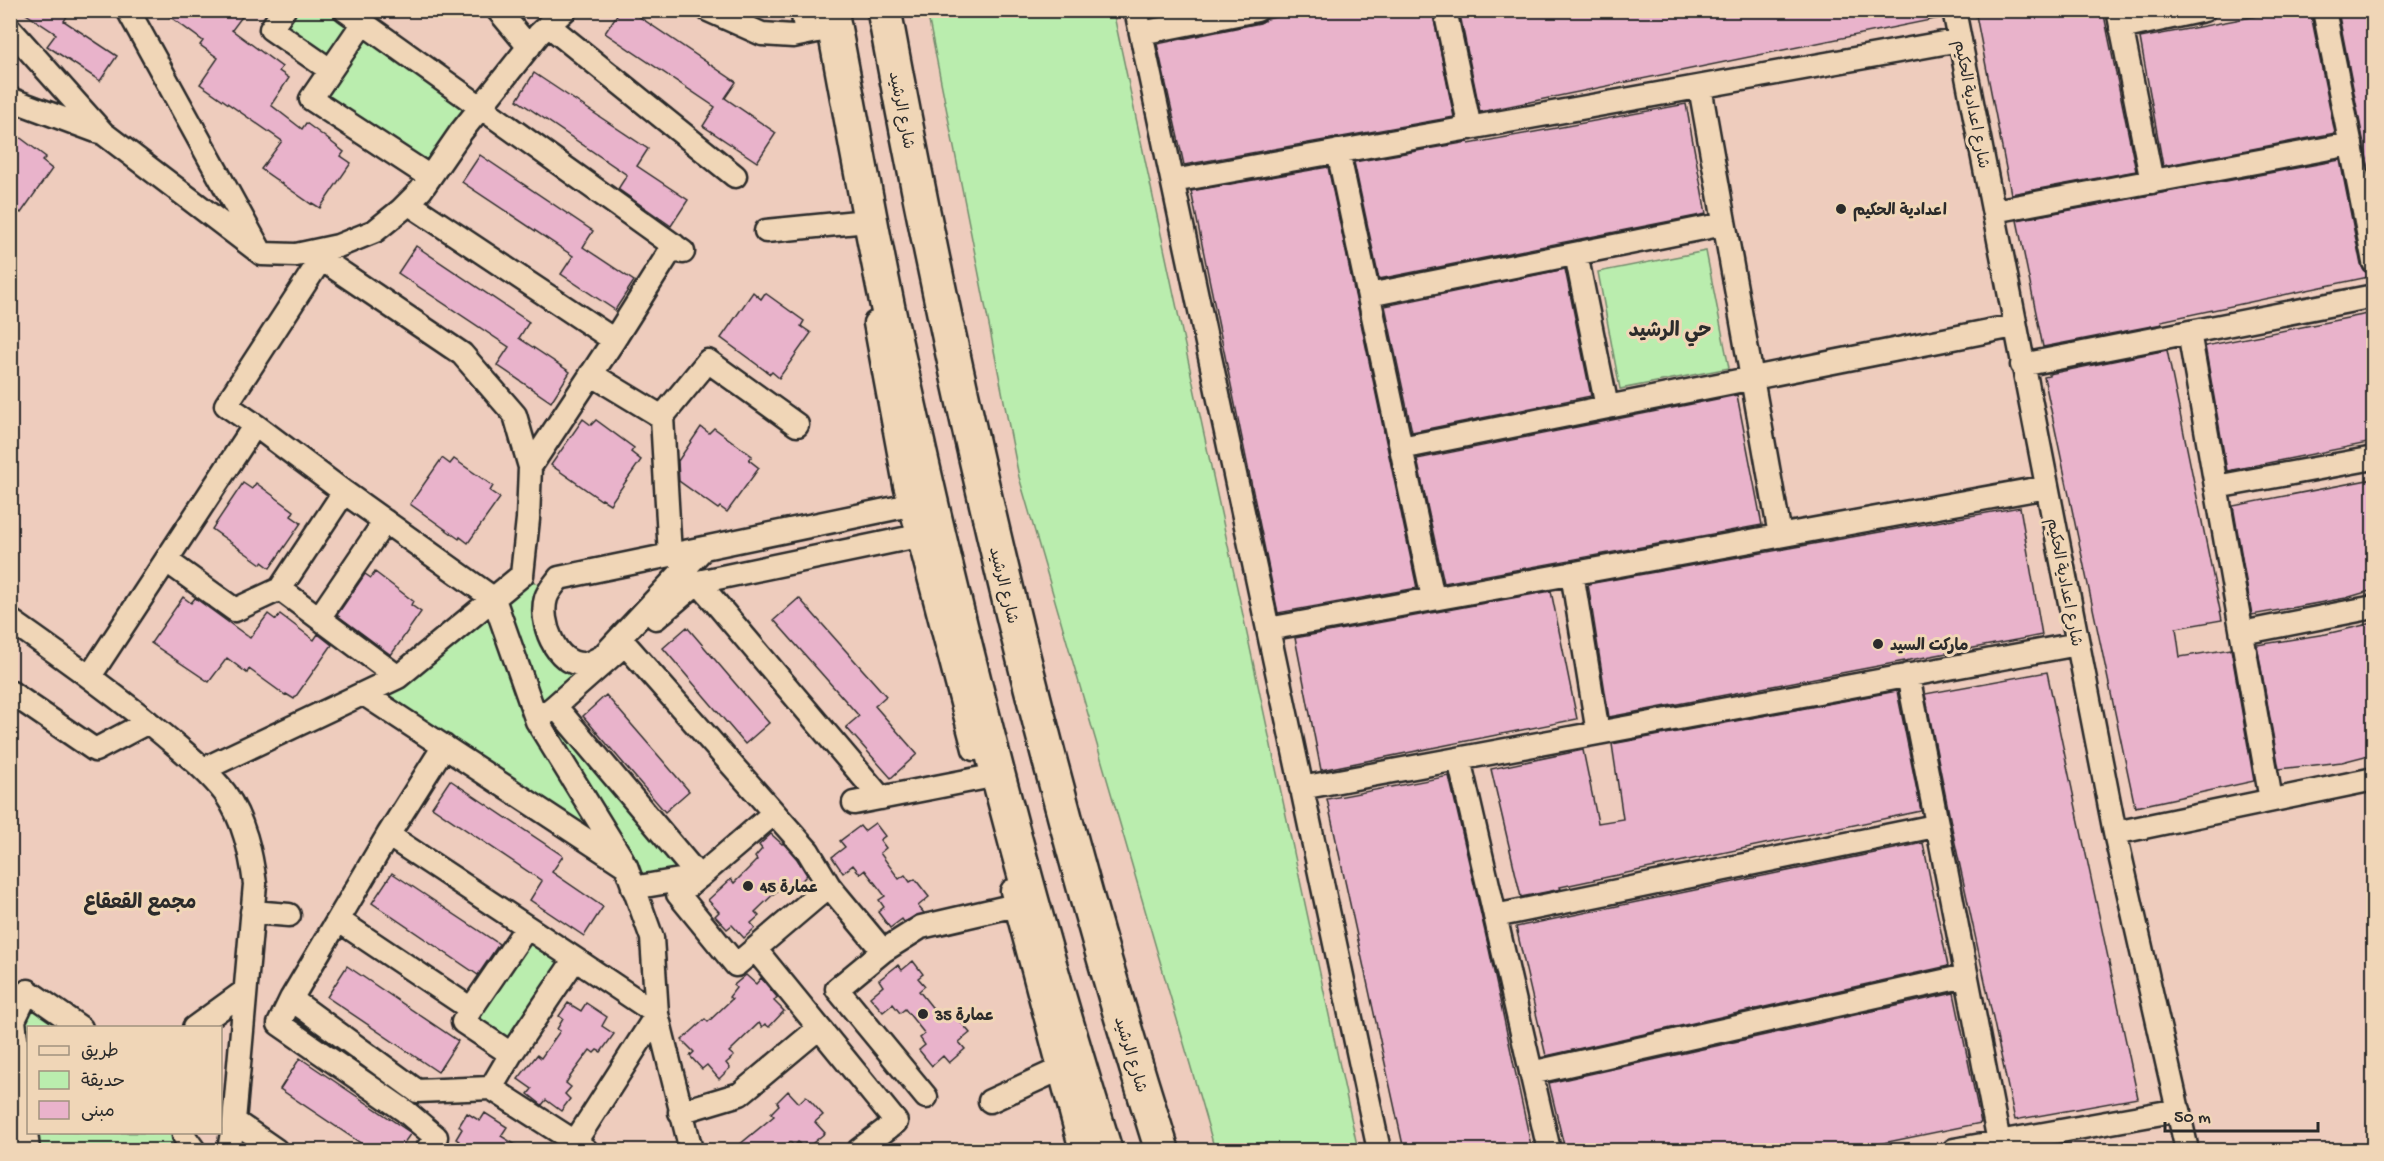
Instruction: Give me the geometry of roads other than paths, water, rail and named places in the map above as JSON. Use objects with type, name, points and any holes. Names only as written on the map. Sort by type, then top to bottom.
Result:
[{"type":"street","points":[[128,10],[262,254]]},
{"type":"street","points":[[284,10],[272,29],[330,70]]},
{"type":"street","points":[[498,10],[529,47]]},
{"type":"street","points":[[708,10],[762,34],[793,36],[819,21]]},
{"type":"street","points":[[802,10],[819,21],[974,677],[1054,984],[1105,1150]]},
{"type":"street","name":"شارع الرشيد","points":[[884,10],[923,217],[986,506],[1065,816],[1107,969],[1162,1150]]},
{"type":"street","points":[[1136,10],[1378,1150]]},
{"type":"street","points":[[1141,33],[1257,10]]},
{"type":"street","points":[[1445,10],[1470,128]]},
{"type":"street","name":"شارع اعدادية الحكيم","points":[[1954,10],[2115,833],[2187,1150]]},
{"type":"street","points":[[2152,182],[2120,19],[2204,10]]},
{"type":"street","points":[[2325,10],[2373,262]]},
{"type":"street","points":[[430,177],[311,99],[330,70],[354,17],[678,248],[530,467]]},
{"type":"street","points":[[10,29],[103,133],[262,254],[316,255],[375,231],[422,190],[481,107],[529,47],[556,18],[735,176]]},
{"type":"street","points":[[819,21],[910,505],[1081,1150]]},
{"type":"street","points":[[1173,181],[1960,40]]},
{"type":"street","points":[[1700,87],[1780,535]]},
{"type":"street","points":[[10,99],[103,133]]},
{"type":"street","points":[[1994,211],[2351,144]]},
{"type":"street","points":[[1338,151],[1434,598]]},
{"type":"street","points":[[408,203],[614,340]]},
{"type":"street","points":[[766,231],[857,222]]},
{"type":"street","points":[[1369,295],[1725,224]]},
{"type":"street","points":[[1576,254],[1607,407]]},
{"type":"street","points":[[316,255],[226,405],[494,598],[537,721],[626,866],[651,938],[657,1014],[691,1150]]},
{"type":"street","points":[[204,769],[398,677],[522,574],[528,519],[530,467],[515,415],[462,354],[316,255]]},
{"type":"street","points":[[2022,365],[2373,296]]},
{"type":"street","points":[[1401,448],[2014,326]]},
{"type":"street","points":[[2189,332],[2271,800]]},
{"type":"street","points":[[670,555],[662,417],[708,360],[797,425]]},
{"type":"street","points":[[591,374],[662,417]]},
{"type":"street","points":[[90,675],[255,425]]},
{"type":"street","points":[[2216,487],[2373,458]]},
{"type":"street","points":[[1268,629],[2047,487]]},
{"type":"street","points":[[167,561],[235,610],[280,589],[344,492]]},
{"type":"street","points":[[704,548],[602,657],[584,664],[567,659],[552,643],[545,626],[546,598],[559,578],[910,505]]},
{"type":"street","points":[[319,618],[385,521]]},
{"type":"street","points":[[537,721],[698,582],[918,536]]},
{"type":"street","points":[[1572,573],[1598,733]]},
{"type":"street","points":[[522,574],[550,591]]},
{"type":"street","points":[[698,582],[881,798]]},
{"type":"street","points":[[280,589],[398,677]]},
{"type":"street","points":[[2242,633],[2373,607]]},
{"type":"street","points":[[10,620],[90,675],[204,769],[225,794],[245,836],[252,856],[255,884],[234,1121],[229,1150]]},
{"type":"street","points":[[625,644],[808,851],[830,886],[883,951]]},
{"type":"street","points":[[1301,788],[2078,644]]},
{"type":"street","points":[[1908,675],[1935,826],[1999,1142]]},
{"type":"street","points":[[10,692],[95,750],[148,722]]},
{"type":"street","points":[[364,694],[626,866]]},
{"type":"street","points":[[555,706],[699,877]]},
{"type":"street","points":[[427,1150],[436,1137],[405,1111],[279,1024],[291,999],[388,835],[444,746]]},
{"type":"street","points":[[1459,759],[1549,1150]]},
{"type":"street","points":[[854,803],[982,778]]},
{"type":"street","points":[[2115,833],[2373,779]]},
{"type":"street","points":[[773,814],[678,894],[736,964],[830,886]]},
{"type":"street","points":[[1495,916],[1935,826]]},
{"type":"street","points":[[388,835],[657,1014]]},
{"type":"street","points":[[633,888],[699,877]]},
{"type":"street","points":[[926,1097],[837,989],[883,951],[921,927],[1016,905]]},
{"type":"street","points":[[252,912],[289,915]]},
{"type":"street","points":[[338,920],[471,1009]]},
{"type":"street","points":[[511,1054],[463,1022],[527,927]]},
{"type":"street","points":[[755,949],[896,1122],[859,1150]]},
{"type":"street","points":[[491,1088],[575,959]]},
{"type":"street","points":[[1531,1073],[1966,976]]},
{"type":"street","points":[[28,1150],[16,1101],[12,1019],[28,991],[78,1026]]},
{"type":"street","points":[[197,1026],[245,991]]},
{"type":"street","points":[[291,999],[417,1091],[491,1088],[580,1146]]},
{"type":"street","points":[[580,1146],[657,1014]]},
{"type":"street","points":[[680,1112],[740,1094],[819,1028]]},
{"type":"street","points":[[990,1101],[1060,1069]]},
{"type":"street","points":[[1954,1150],[2179,1110]]},
{"type":"street","points":[[234,1121],[276,1150]]},
{"type":"street","points":[[184,1134],[194,1150]]},
{"type":"street","points":[[552,1150],[555,1146],[580,1146]]},
{"type":"place","name":"اعدادية الحكيم","points":[[1841,209]]},
{"type":"place","name":"ماركت السيد","points":[[1878,644]]},
{"type":"place","name":"عمارة 45","points":[[748,886]]},
{"type":"place","name":"عمارة 35","points":[[923,1014]]},
{"type":"district","name":"حي الرشيد","points":[[1670,329]]},
{"type":"district","name":"مجمع القعقاع","points":[[140,901]]}]
